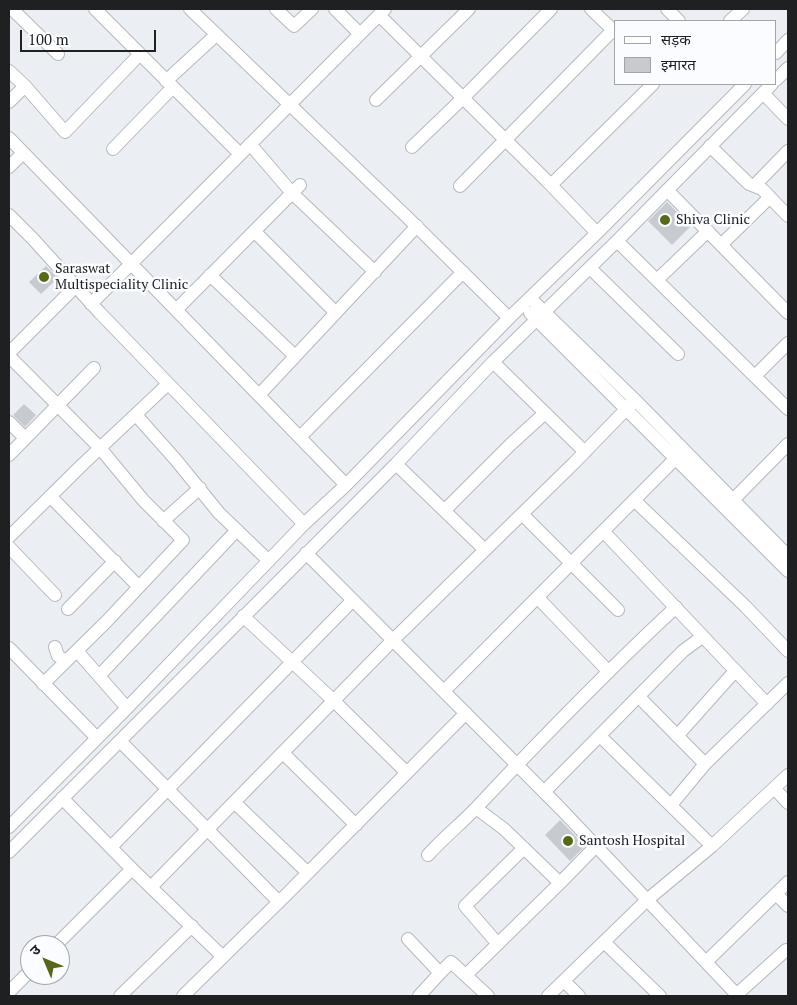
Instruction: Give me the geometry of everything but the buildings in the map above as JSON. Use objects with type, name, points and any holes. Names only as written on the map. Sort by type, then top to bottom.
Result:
[{"type":"street","points":[[12,9],[58,54]]},
{"type":"street","points":[[95,9],[240,154]]},
{"type":"street","points":[[190,9],[417,226],[509,318]]},
{"type":"street","points":[[276,9],[294,26],[312,9]]},
{"type":"street","points":[[335,9],[360,34]]},
{"type":"street","points":[[376,100],[469,9]]},
{"type":"street","points":[[412,147],[551,9]]},
{"type":"street","points":[[460,186],[614,32],[591,9]]},
{"type":"street","points":[[667,9],[678,20]]},
{"type":"street","points":[[92,304],[382,12],[421,57],[597,233]]},
{"type":"street","points":[[113,149],[216,35]]},
{"type":"street","points":[[777,52],[788,40]]},
{"type":"street","points":[[9,71],[66,132],[140,54]]},
{"type":"street","points":[[777,79],[788,68]]},
{"type":"street","points":[[551,185],[652,85]]},
{"type":"street","points":[[9,826],[127,708],[304,524],[346,485],[509,318],[597,233],[744,85]]},
{"type":"street","points":[[9,102],[25,86]]},
{"type":"street","points":[[9,852],[396,464],[493,362],[618,241],[768,88],[788,119]]},
{"type":"street","points":[[9,138],[346,485]]},
{"type":"street","points":[[250,144],[375,272]]},
{"type":"street","points":[[710,146],[749,184],[762,189],[788,216]]},
{"type":"street","points":[[754,186],[788,151]]},
{"type":"street","points":[[9,166],[22,152]]},
{"type":"street","points":[[176,310],[296,189]]},
{"type":"street","points":[[667,190],[788,313]]},
{"type":"street","points":[[721,245],[770,197]]},
{"type":"street","points":[[9,215],[168,384],[304,524]]},
{"type":"street","points":[[259,395],[417,226]]},
{"type":"street","points":[[254,231],[336,313]]},
{"type":"street","points":[[658,279],[708,231]]},
{"type":"street","points":[[618,241],[788,409]]},
{"type":"street","points":[[590,268],[678,354]]},
{"type":"street","points":[[300,437],[463,272]]},
{"type":"street","points":[[210,275],[295,356]]},
{"type":"street","points":[[44,684],[107,621],[183,540],[163,521],[100,448],[9,354],[76,286]]},
{"type":"street","points":[[526,302],[680,454],[788,571]]},
{"type":"street","points":[[756,376],[788,343]]},
{"type":"street","points":[[493,362],[585,452]]},
{"type":"street","points":[[9,455],[94,368]]},
{"type":"street","points":[[9,537],[168,384]]},
{"type":"street","points":[[151,886],[393,640],[631,405]]},
{"type":"street","points":[[445,510],[544,413]]},
{"type":"street","points":[[136,414],[219,512],[269,561]]},
{"type":"street","points":[[9,422],[26,438]]},
{"type":"street","points":[[733,500],[788,444]]},
{"type":"street","points":[[444,691],[680,454]]},
{"type":"street","points":[[680,454],[786,550]]},
{"type":"street","points":[[396,464],[485,550]]},
{"type":"street","points":[[163,521],[200,488]]},
{"type":"street","points":[[50,496],[138,586]]},
{"type":"street","points":[[634,500],[788,651]]},
{"type":"street","points":[[522,514],[618,610]]},
{"type":"street","points":[[99,676],[237,530]]},
{"type":"street","points":[[603,531],[767,704]]},
{"type":"street","points":[[9,546],[55,595]]},
{"type":"street","points":[[306,553],[544,792],[737,996],[786,950]]},
{"type":"street","points":[[68,609],[115,561]]},
{"type":"street","points":[[538,598],[609,672]]},
{"type":"street","points":[[111,847],[353,600]]},
{"type":"street","points":[[428,856],[476,808],[516,764],[676,607]]},
{"type":"street","points":[[243,616],[334,701],[407,773]]},
{"type":"street","points":[[544,792],[683,651],[702,637]]},
{"type":"street","points":[[9,648],[96,737]]},
{"type":"street","points":[[55,648],[58,656],[66,661]]},
{"type":"street","points":[[76,651],[127,708]]},
{"type":"street","points":[[677,736],[735,671]]},
{"type":"street","points":[[670,805],[705,764],[788,682]]},
{"type":"street","points":[[639,697],[705,764]]},
{"type":"street","points":[[183,996],[466,713]]},
{"type":"street","points":[[600,736],[712,846]]},
{"type":"street","points":[[120,741],[279,902]]},
{"type":"street","points":[[283,753],[356,825]]},
{"type":"street","points":[[548,996],[648,900],[712,846],[788,775]]},
{"type":"street","points":[[774,788],[788,802]]},
{"type":"street","points":[[62,798],[223,956]]},
{"type":"street","points":[[234,802],[308,873]]},
{"type":"street","points":[[476,808],[504,829],[560,883]]},
{"type":"street","points":[[466,975],[596,846]]},
{"type":"street","points":[[498,944],[465,906],[524,848]]},
{"type":"street","points":[[66,935],[132,868]]},
{"type":"street","points":[[706,962],[788,882]]},
{"type":"street","points":[[776,894],[788,906]]},
{"type":"street","points":[[120,996],[192,926]]},
{"type":"street","points":[[408,939],[440,973]]},
{"type":"street","points":[[604,942],[660,996]]},
{"type":"street","points":[[419,996],[451,962],[488,996]]},
{"type":"street","points":[[9,992],[20,981]]},
{"type":"street","points":[[564,981],[579,996]]},
{"type":"place","name":"Shiva Clinic","points":[[665,220]]},
{"type":"place","name":"Saraswat Multispeciality Clinic","points":[[44,277]]},
{"type":"place","name":"Santosh Hospital","points":[[568,841]]}]
